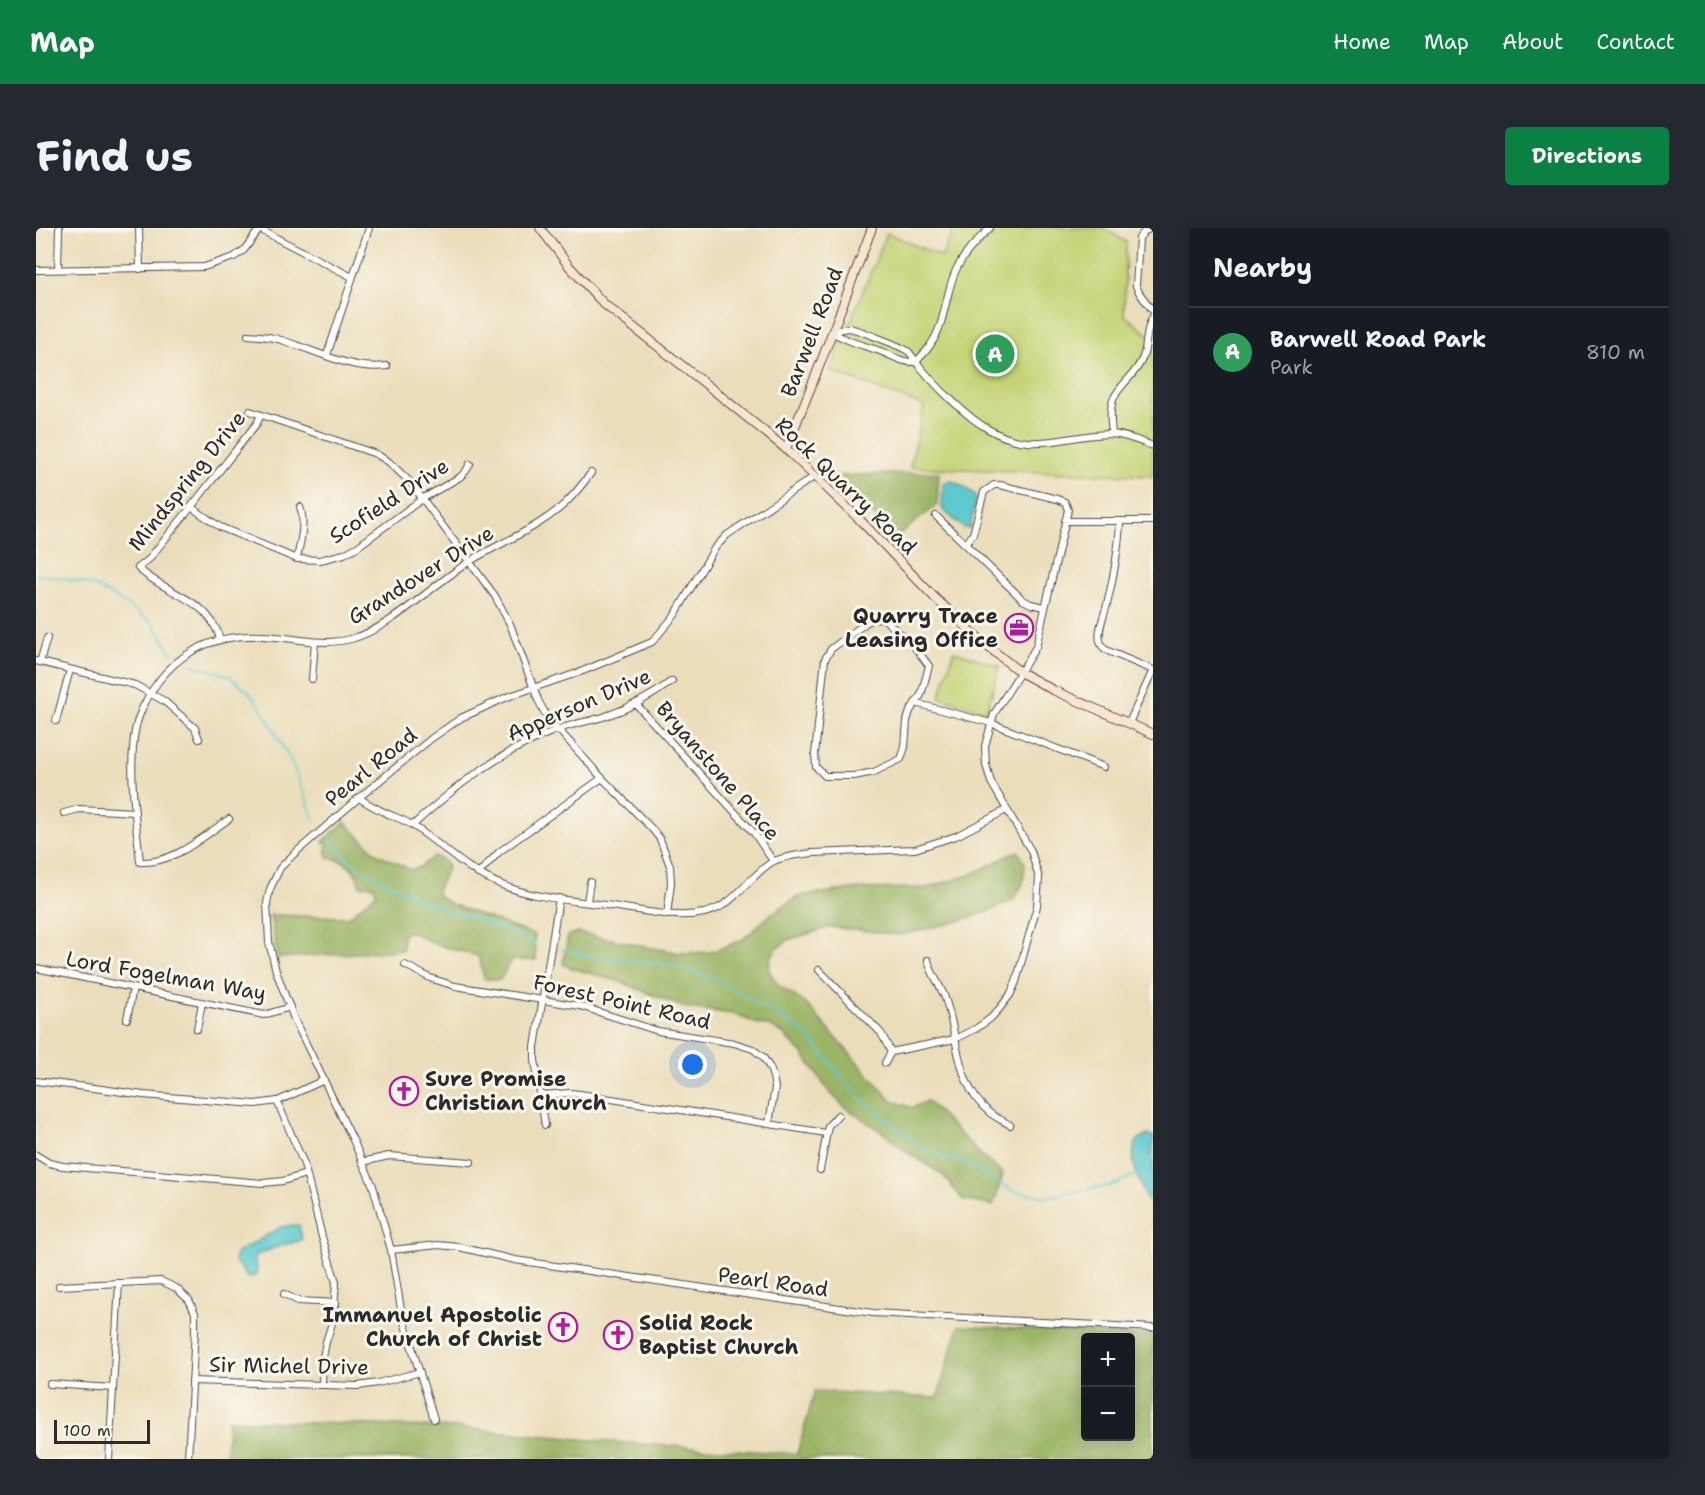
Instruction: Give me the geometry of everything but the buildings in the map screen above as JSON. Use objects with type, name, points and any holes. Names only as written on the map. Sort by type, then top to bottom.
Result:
[{"type":"main road","name":"Rock Quarry Road","points":[[540,228],[569,266],[604,304],[786,450],[859,519],[935,598],[986,645],[1020,672],[1069,698],[1153,734]]},
{"type":"main road","name":"Barwell Road","points":[[786,450],[872,228]]},
{"type":"street","points":[[58,269],[59,228]]},
{"type":"street","points":[[139,228],[140,269]]},
{"type":"street","points":[[327,356],[351,277],[369,228]]},
{"type":"street","points":[[831,332],[844,340],[881,352],[904,363],[916,362],[932,344],[957,268],[990,228]]},
{"type":"street","points":[[1151,228],[1139,238],[1136,286],[1153,311]]},
{"type":"street","points":[[36,270],[204,267],[234,257],[244,250],[258,229],[351,277]]},
{"type":"street","points":[[1112,434],[1113,401],[1119,390],[1138,369],[1153,316]]},
{"type":"street","points":[[831,332],[849,328],[910,352],[916,362],[963,411],[997,434],[1014,440],[1034,443],[1055,442],[1078,436],[1112,434],[1153,446]]},
{"type":"street","points":[[248,335],[280,339],[327,356],[374,368],[387,366]]},
{"type":"street","points":[[250,411],[376,454],[399,470],[423,499],[502,608],[540,705],[557,729],[660,839],[670,866],[671,883],[667,915]]},
{"type":"street","name":"Mindspring Drive","points":[[220,639],[213,622],[206,613],[145,575],[138,568],[148,560],[191,507],[261,415]]},
{"type":"street","name":"Scofield Drive","points":[[191,507],[220,527],[297,559],[320,560],[344,554],[357,547],[423,499],[460,477],[470,465]]},
{"type":"street","name":"Grandover Drive","points":[[229,819],[175,855],[160,861],[140,862],[133,766],[135,730],[150,693],[174,663],[205,644],[220,639],[251,635],[334,642],[367,633],[385,623],[470,561],[548,517],[577,492],[591,473]]},
{"type":"street","name":"Pearl Road","points":[[434,1419],[402,1315],[391,1250],[373,1186],[290,1007],[276,971],[269,942],[267,903],[270,889],[280,868],[301,848],[432,738],[461,718],[507,697],[583,671],[652,642],[675,615],[714,549],[727,535],[815,476]]},
{"type":"street","points":[[885,1063],[891,1052],[955,1039],[991,1018],[1010,995],[1016,982],[1037,906],[1039,878],[1036,864],[1031,851],[991,782],[986,765],[985,746],[994,714],[1036,647],[1068,510],[1065,502],[994,485],[984,492],[972,534],[966,544]]},
{"type":"street","points":[[297,559],[303,524],[300,507]]},
{"type":"street","points":[[936,516],[1023,600],[1045,608]]},
{"type":"street","points":[[1065,521],[1153,521]]},
{"type":"street","points":[[1120,521],[1119,543],[1108,602],[1100,630],[1100,643],[1103,649],[1153,670],[1129,723]]},
{"type":"street","points":[[884,618],[914,646],[929,666],[921,694],[915,703],[907,721],[905,747],[901,759],[873,772],[854,776],[825,776],[816,766],[815,754],[825,658],[831,649],[871,619],[884,618]]},
{"type":"street","points":[[47,638],[38,661],[135,686],[150,693],[164,701],[195,728],[199,739]]},
{"type":"street","points":[[312,679],[315,642]]},
{"type":"street","points":[[56,721],[70,670]]},
{"type":"street","name":"Apperson Drive","points":[[413,825],[445,795],[486,765],[527,742],[557,729],[604,717],[636,704],[672,681]]},
{"type":"street","points":[[915,703],[991,723],[1104,767]]},
{"type":"street","name":"Bryanstone Place","points":[[636,704],[754,833],[773,861]]},
{"type":"street","points":[[478,874],[499,852],[602,778]]},
{"type":"street","points":[[359,798],[413,825],[478,874],[503,886],[559,898],[687,916],[706,913],[735,897],[773,861],[812,853],[915,849],[956,836],[1006,810]]},
{"type":"street","points":[[64,813],[79,809],[135,812]]},
{"type":"street","points":[[587,902],[590,882]]},
{"type":"street","points":[[545,1125],[535,1047],[559,898]]},
{"type":"street","points":[[928,960],[931,972],[945,998],[964,1075],[972,1094],[990,1113],[1010,1125]]},
{"type":"street","name":"Forest Point Road","points":[[405,965],[430,978],[455,986],[580,1006],[658,1031],[734,1043],[753,1049],[763,1057],[773,1077],[775,1088],[769,1123]]},
{"type":"street","name":"Lord Fogelman Way","points":[[36,968],[264,1015],[290,1007]]},
{"type":"street","points":[[819,970],[881,1033],[891,1052]]},
{"type":"street","points":[[127,1019],[133,988]]},
{"type":"street","points":[[197,1029],[202,1003]]},
{"type":"street","points":[[36,1082],[143,1095],[262,1104],[277,1101],[324,1080]]},
{"type":"street","points":[[541,1095],[580,1094],[826,1133]]},
{"type":"street","points":[[277,1101],[306,1174],[336,1282],[336,1303],[323,1357],[322,1385]]},
{"type":"street","points":[[820,1170],[828,1126],[838,1115]]},
{"type":"street","points":[[36,1155],[49,1163],[63,1166],[263,1183],[284,1181],[306,1174]]},
{"type":"street","points":[[362,1162],[389,1156],[471,1162]]},
{"type":"street","name":"Pearl Road","points":[[391,1250],[438,1245],[459,1247],[515,1260],[873,1313],[1153,1328]]},
{"type":"street","points":[[59,1286],[160,1281],[176,1288],[189,1300],[195,1313],[188,1459]]},
{"type":"street","points":[[110,1459],[119,1283]]},
{"type":"street","points":[[284,1294],[298,1301],[336,1303]]},
{"type":"street","name":"Sir Michel Drive","points":[[192,1381],[358,1386],[420,1372]]},
{"type":"street","points":[[50,1384],[113,1388]]},
{"type":"green space","points":[[954,228],[1104,228],[1126,242],[1124,315],[1153,338],[1153,476],[910,467],[924,406],[830,371],[887,233],[942,257]]},
{"type":"green space","points":[[939,472],[937,505],[896,537],[833,476]]},
{"type":"green space","points":[[954,651],[1000,666],[986,712],[940,697]]},
{"type":"green space","points":[[345,822],[376,853],[411,870],[434,857],[443,860],[448,867],[437,890],[438,896],[451,904],[534,935],[536,960],[511,960],[500,980],[485,979],[478,956],[435,944],[409,931],[403,935],[403,950],[278,958],[270,915],[348,917],[377,893],[373,885],[360,886],[356,874],[347,863],[330,858],[326,853],[327,844],[323,842]]},
{"type":"green space","points":[[1018,851],[1025,864],[1023,884],[1013,900],[956,922],[901,935],[830,927],[788,940],[776,949],[770,958],[769,971],[777,984],[806,1004],[891,1100],[912,1108],[927,1101],[1003,1174],[993,1206],[963,1200],[943,1175],[843,1106],[828,1090],[803,1054],[783,1034],[772,1027],[733,1014],[683,1007],[621,982],[563,964],[568,935],[579,933],[679,953],[711,952],[742,940],[771,914],[799,896],[853,889],[926,888],[970,875]]},
{"type":"green space","points":[[959,1326],[1095,1333],[1081,1333],[1081,1441],[1135,1441],[1135,1335],[1153,1336],[1153,1459],[226,1459],[228,1420],[460,1428],[612,1442],[797,1454],[815,1391],[937,1398]]},
{"type":"water","points":[[951,481],[975,495],[970,528],[964,528],[942,509],[943,484]]},
{"type":"water","points":[[1147,1135],[1153,1136],[1153,1199],[1147,1200],[1140,1184],[1133,1155],[1139,1139]]},
{"type":"water","points":[[299,1225],[302,1239],[256,1255],[257,1275],[248,1278],[234,1260],[237,1253],[281,1227]]},
{"type":"waterway","points":[[36,574],[92,585],[116,598],[152,622],[172,653]]},
{"type":"waterway","points":[[192,665],[230,676],[250,693],[260,706],[291,761],[315,821]]},
{"type":"waterway","points":[[330,839],[349,861],[380,879],[414,896],[486,922],[535,944]]},
{"type":"waterway","points":[[560,949],[597,957],[664,964],[697,972],[718,981],[777,1014],[809,1037],[864,1101],[924,1149],[964,1162],[1011,1190],[1044,1197],[1113,1185],[1138,1174]]},
{"type":"place","name":"Barwell Road Park","points":[[995,354]]},
{"type":"place","name":"Quarry Trace Leasing Office","points":[[1019,628]]},
{"type":"place","name":"Sure Promise Christian Church","points":[[404,1091]]},
{"type":"place","name":"Immanuel Apostolic Church of Christ","points":[[563,1327]]},
{"type":"place","name":"Solid Rock Baptist Church","points":[[618,1335]]}]
